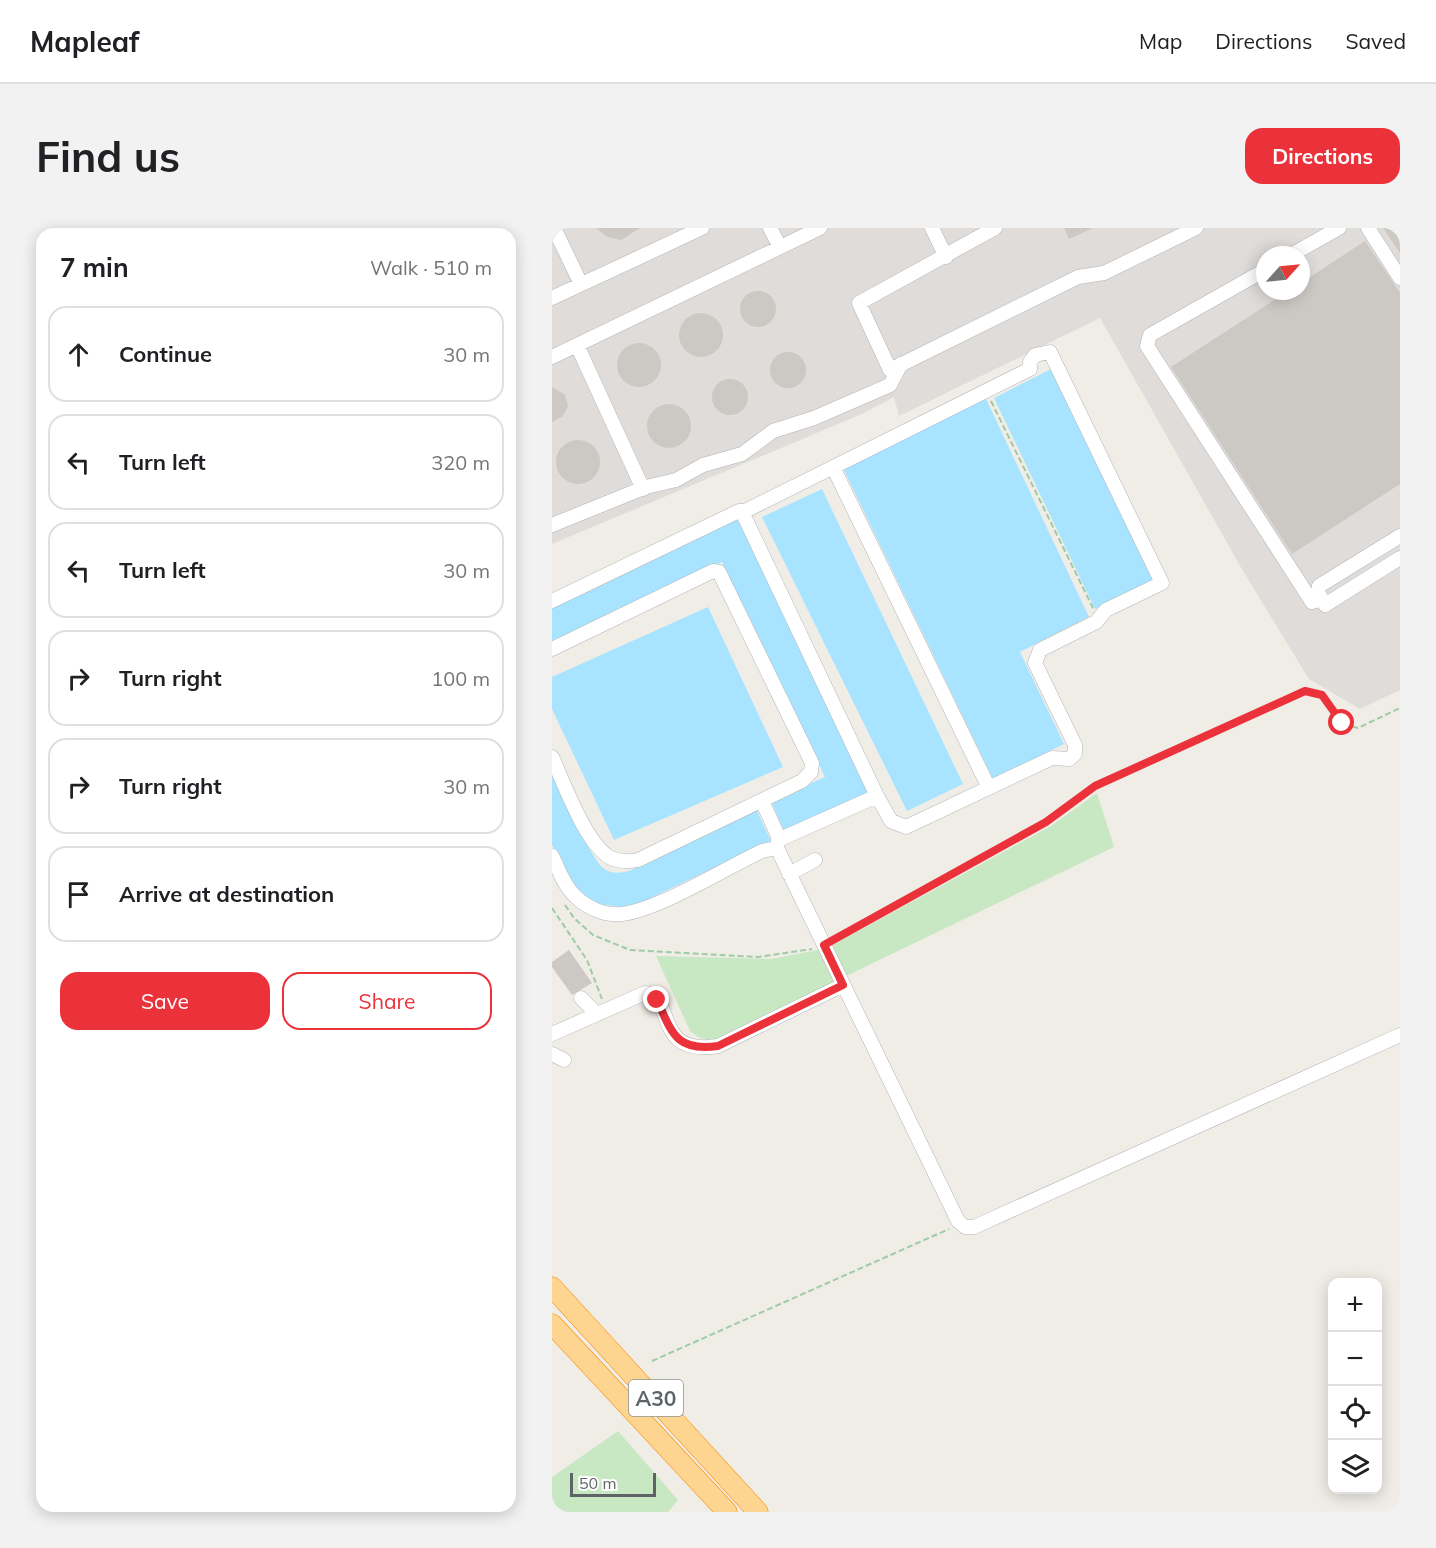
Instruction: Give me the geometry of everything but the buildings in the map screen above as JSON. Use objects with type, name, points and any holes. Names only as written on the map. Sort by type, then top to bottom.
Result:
[{"type":"highway","name":"A30","points":[[552,1287],[758,1512]]},
{"type":"highway","name":"A30","points":[[552,1324],[727,1512]]},
{"type":"lane","points":[[554,228],[581,284]]},
{"type":"lane","points":[[552,298],[702,228]]},
{"type":"lane","points":[[771,228],[780,248]]},
{"type":"lane","points":[[552,357],[820,228]]},
{"type":"lane","points":[[932,228],[946,257]]},
{"type":"lane","points":[[994,228],[946,257],[859,303],[890,370],[1078,277],[1104,273],[1196,228]]},
{"type":"lane","points":[[1307,246],[1339,228]]},
{"type":"lane","points":[[1368,228],[1400,278]]},
{"type":"lane","points":[[1256,275],[1150,335],[1147,346],[1312,602],[1322,599]]},
{"type":"lane","points":[[577,345],[643,489]]},
{"type":"lane","points":[[552,601],[739,512],[746,511],[987,392],[1030,369],[1030,362],[1035,355],[1043,351],[1050,352],[1054,356],[1162,583],[1106,610],[1098,619],[1040,650],[1035,663],[1075,745],[1075,753],[1069,759],[1052,758],[906,827],[891,821],[877,796],[744,516],[746,511]]},
{"type":"lane","points":[[552,525],[643,489],[676,480],[703,465],[742,454],[774,431],[814,418],[890,385],[902,364]]},
{"type":"lane","points":[[833,467],[988,788]]},
{"type":"lane","points":[[1400,536],[1319,586],[1318,592],[1325,605],[1400,558]]},
{"type":"lane","points":[[552,649],[713,571],[719,572],[812,763],[811,772],[802,781],[638,860],[624,862],[609,857],[593,843],[552,757]]},
{"type":"lane","points":[[552,856],[567,887],[575,897],[603,912],[620,914],[651,905],[877,796]]},
{"type":"lane","points":[[762,801],[789,874],[960,1223],[974,1227],[1400,1035]]},
{"type":"lane","points":[[789,874],[815,860]]},
{"type":"lane","points":[[552,1034],[645,993],[651,994],[657,1000],[673,1034],[690,1047],[718,1046],[843,985]]},
{"type":"lane","points":[[581,998],[601,1012]]},
{"type":"path","points":[[987,392],[1098,619]]},
{"type":"path","points":[[564,904],[574,918],[593,935],[630,950],[758,957],[789,954],[824,945],[1046,822],[1095,786],[1296,694],[1305,691],[1322,695],[1342,723],[1358,728],[1400,708]]},
{"type":"path","points":[[552,908],[587,960],[601,1012]]},
{"type":"path","points":[[652,1361],[837,1281],[960,1223]]},
{"type":"shaded area","points":[[552,228],[1400,228],[1400,690],[1360,709],[1309,679],[1243,571],[1100,318],[899,416],[894,397],[862,414],[552,544]]},
{"type":"green space","points":[[1097,793],[1114,847],[844,977],[829,947],[1051,826]]},
{"type":"green space","points":[[823,949],[838,983],[718,1039],[710,1040],[700,1038],[690,1031],[656,956],[771,959]]},
{"type":"green space","points":[[618,1431],[678,1500],[668,1512],[552,1512],[552,1477]]},
{"type":"water","points":[[1053,368],[1155,580],[1095,609],[994,398]]},
{"type":"water","points":[[986,399],[1089,617],[1020,652],[1064,744],[993,779],[843,468]]},
{"type":"water","points":[[822,489],[963,784],[907,811],[762,517]]},
{"type":"water","points":[[737,516],[871,792],[785,833],[771,801],[825,777],[722,562],[552,643],[552,607]]},
{"type":"water","points":[[708,607],[783,767],[614,840],[552,709],[552,677]]},
{"type":"water","points":[[552,770],[592,854],[609,871],[617,873],[629,871],[756,809],[771,841],[642,902],[621,907],[599,904],[578,894],[552,845]]},
{"type":"route","points":[[657,1000],[673,1034],[682,1043],[690,1047],[718,1046],[843,985],[824,945],[1046,822],[1095,786],[1305,691],[1322,695],[1342,723]]}]
